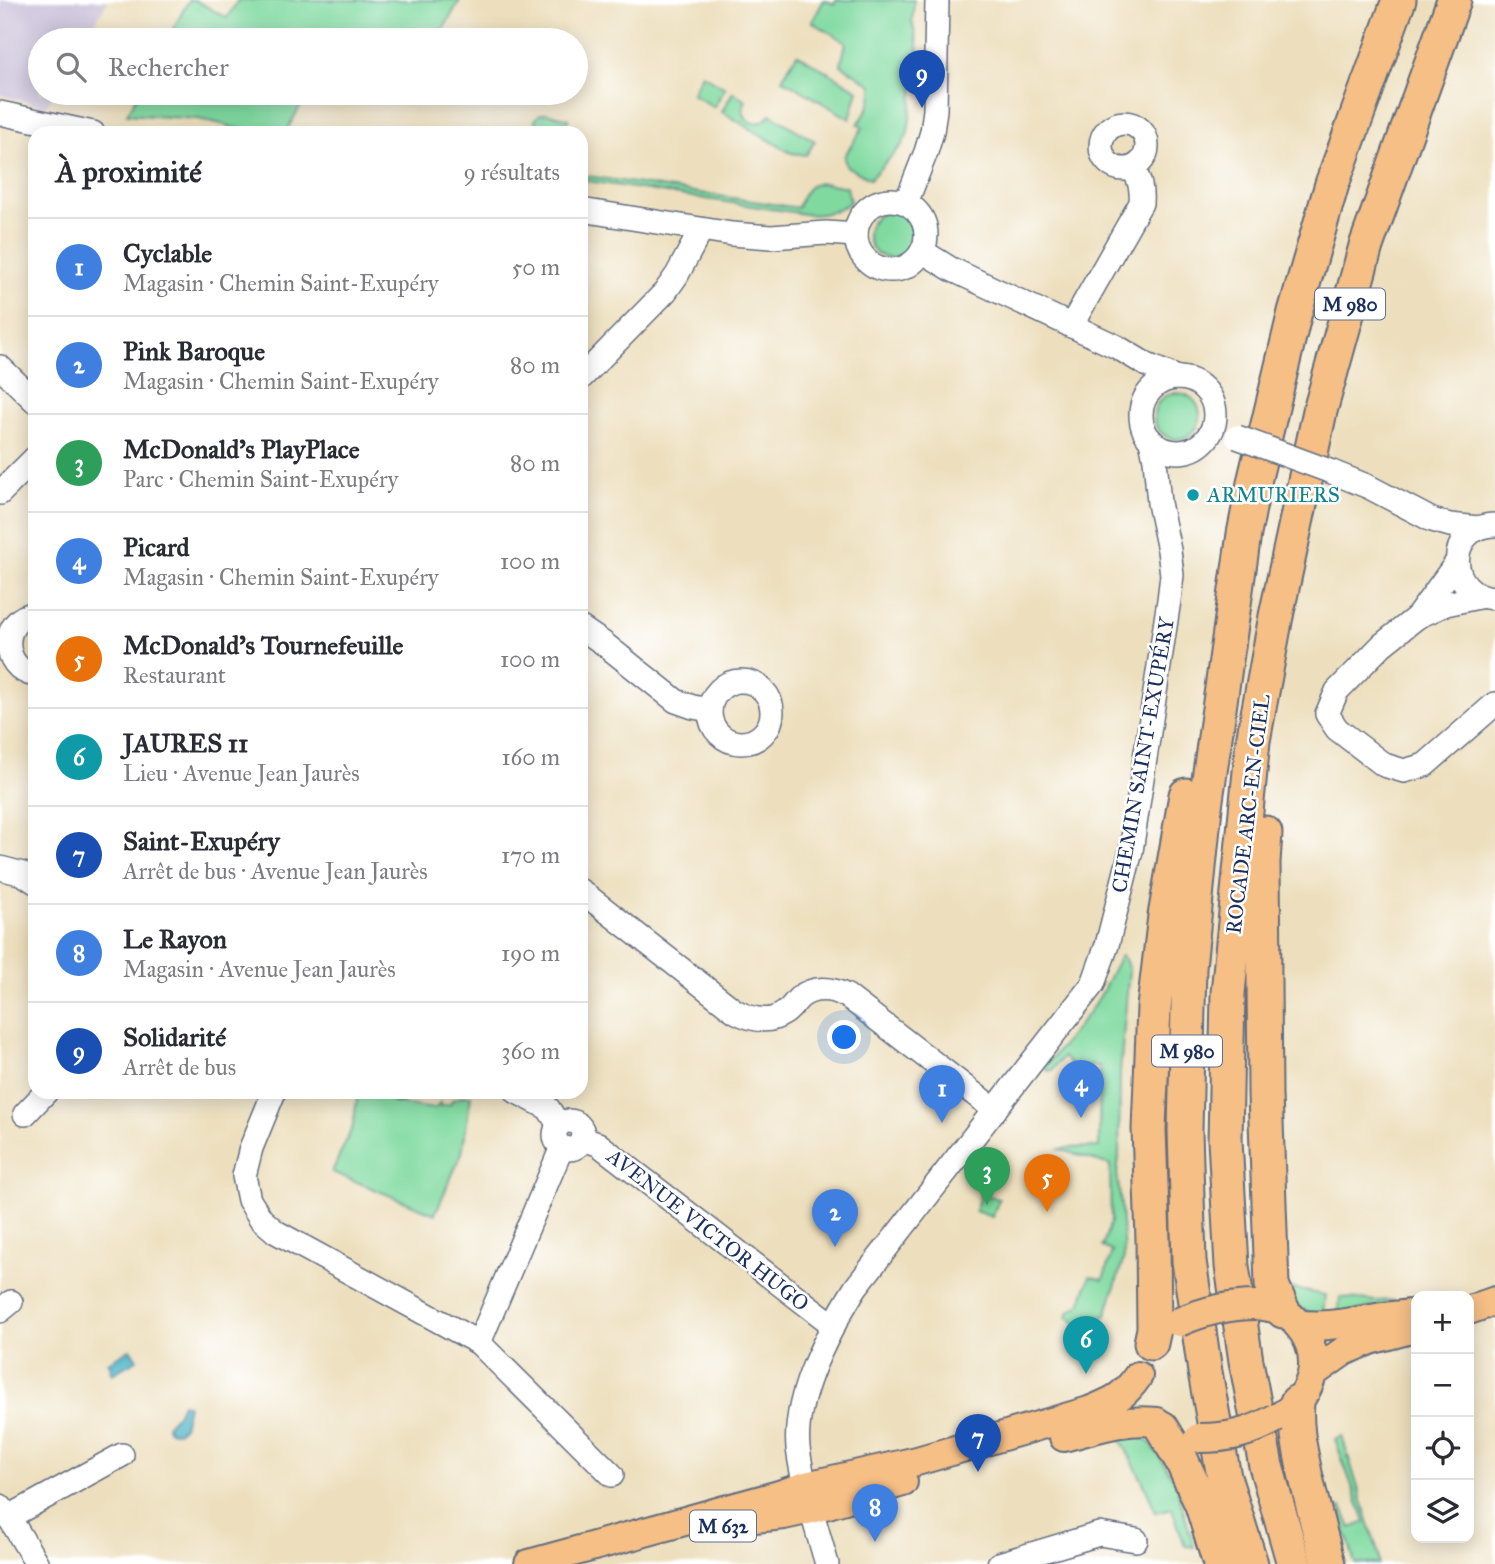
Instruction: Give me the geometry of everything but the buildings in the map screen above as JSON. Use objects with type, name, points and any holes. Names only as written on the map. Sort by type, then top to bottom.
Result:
[{"type":"highway","name":"ROCADE ARC-EN-CIEL","points":[[1251,1564],[1224,1477],[1189,1261],[1185,1131],[1190,955],[1205,807],[1244,534],[1255,478],[1298,299],[1332,184],[1399,0]]},
{"type":"highway","name":"ROCADE ARC-EN-CIEL","points":[[1294,1564],[1266,1466],[1246,1362],[1232,1266],[1225,1140],[1228,993],[1252,741],[1320,411],[1366,246],[1454,0]]},
{"type":"highway","points":[[1152,1343],[1153,1251],[1149,1129],[1154,1007],[1165,916],[1230,557],[1244,534]]},
{"type":"highway","points":[[1276,616],[1283,640],[1269,744],[1264,849],[1265,1094],[1272,1285],[1279,1313]]},
{"type":"highway","points":[[1287,1410],[1296,1418],[1314,1516],[1328,1564]]},
{"type":"highway","points":[[1160,1425],[1182,1461],[1202,1506],[1220,1564]]},
{"type":"main road","points":[[1279,1313],[1306,1335],[1311,1345],[1313,1373],[1304,1394],[1287,1410],[1260,1427],[1223,1438],[1181,1436],[1160,1425],[1143,1401],[1138,1376],[1140,1362],[1144,1353],[1163,1331],[1197,1314],[1234,1306],[1279,1313],[1311,1326],[1335,1326],[1411,1314]]},
{"type":"main road","points":[[1313,1373],[1344,1351],[1370,1340],[1411,1329]]},
{"type":"main road","name":"M 632","points":[[575,1564],[748,1518],[784,1515],[809,1498],[917,1461],[1089,1411],[1128,1391],[1138,1376]]},
{"type":"main road","name":"M 632","points":[[529,1564],[779,1495],[809,1498],[1119,1422],[1142,1420],[1160,1425]]},
{"type":"street","points":[[906,203],[926,152],[935,110],[937,0]]},
{"type":"street","points":[[0,113],[56,126]]},
{"type":"street","points":[[1071,326],[1141,203],[1140,180],[1133,168]]},
{"type":"street","points":[[883,201],[906,203],[917,212],[924,224],[926,237],[922,251],[905,267],[883,269],[863,257],[858,246],[856,235],[860,218],[872,205],[883,201]]},
{"type":"street","points":[[588,211],[701,230],[771,237],[826,233],[856,235]]},
{"type":"street","points":[[588,371],[665,292],[701,230]]},
{"type":"street","points":[[922,251],[951,269],[1178,379]]},
{"type":"street","points":[[1132,357],[1145,381],[1147,395]]},
{"type":"street","points":[[0,367],[28,394]]},
{"type":"street","points":[[1178,379],[1196,383],[1206,391],[1213,402],[1215,415],[1213,427],[1202,443],[1186,451],[1176,452],[1158,446],[1145,432],[1142,423],[1143,404],[1147,395],[1160,383],[1178,379]]},
{"type":"street","points":[[1213,427],[1369,487],[1432,520],[1450,525],[1490,525]]},
{"type":"street","name":"CHEMIN SAINT-EXUPÉRY","points":[[827,1564],[798,1447],[799,1418],[806,1389],[833,1325],[856,1287],[1093,984],[1110,934],[1131,851],[1172,575],[1151,440]]},
{"type":"street","points":[[1159,491],[1169,470],[1186,451]]},
{"type":"street","points":[[0,493],[28,465]]},
{"type":"street","points":[[1432,520],[1444,534],[1457,561]]},
{"type":"street","points":[[1489,597],[1468,587],[1458,571],[1457,561],[1461,544],[1466,538],[1490,525]]},
{"type":"street","points":[[1417,617],[1457,561]]},
{"type":"street","points":[[1489,597],[1446,604],[1417,617],[1382,645],[1337,691],[1327,714],[1337,729],[1384,765],[1404,771],[1425,765],[1495,704]]},
{"type":"street","points":[[28,615],[13,623],[3,636],[10,659],[17,668],[28,674]]},
{"type":"street","points":[[588,633],[676,701],[710,710]]},
{"type":"street","points":[[0,868],[28,877]]},
{"type":"street","points":[[588,896],[735,1011],[755,1019],[775,1018],[784,1014],[807,993],[816,990],[838,991],[995,1110]]},
{"type":"street","points":[[25,1114],[39,1099]]},
{"type":"street","points":[[271,1099],[251,1148],[244,1176],[249,1200],[261,1219],[276,1232],[480,1343],[612,1475]]},
{"type":"street","name":"AVENUE VICTOR HUGO","points":[[531,1099],[548,1108],[567,1137],[598,1144],[833,1325]]},
{"type":"street","points":[[480,1343],[567,1137]]},
{"type":"street","points":[[37,1564],[5,1511],[122,1455]]},
{"type":"street","points":[[999,1564],[1099,1534],[1136,1540]]},
{"type":"shaded area","points":[[0,0],[108,0],[92,28],[28,28],[28,102],[0,95]]},
{"type":"green space","points":[[189,0],[195,0],[227,18],[238,0],[460,0],[444,28],[174,28]]},
{"type":"green space","points":[[824,0],[834,4],[836,0],[914,0],[912,21],[919,50],[908,133],[902,145],[870,179],[846,166],[844,157],[863,127],[858,124],[869,106],[872,85],[841,65],[846,42],[812,22]]},
{"type":"green space","points":[[797,54],[858,90],[850,119],[782,79]]},
{"type":"green space","points":[[702,74],[725,88],[714,107],[692,94]]},
{"type":"green space","points":[[733,92],[746,100],[744,113],[750,121],[760,122],[770,114],[815,141],[806,155],[791,153],[722,112]]},
{"type":"green space","points":[[132,105],[301,105],[289,126],[228,126],[197,119],[127,114]]},
{"type":"green space","points":[[546,113],[569,119],[566,124],[560,123],[558,126],[536,126],[535,120]]},
{"type":"green space","points":[[588,176],[798,208],[810,186],[822,183],[847,187],[850,202],[829,213],[805,214],[588,181]]},
{"type":"green space","points":[[891,212],[907,219],[914,235],[907,251],[891,258],[875,251],[868,235],[875,219]]},
{"type":"green space","points":[[1177,393],[1194,399],[1200,416],[1194,433],[1177,439],[1160,433],[1154,416],[1160,399]]},
{"type":"green space","points":[[1121,956],[1129,970],[1120,1073],[1117,1174],[1124,1258],[1106,1315],[1094,1315],[1086,1337],[1080,1326],[1067,1317],[1070,1311],[1080,1305],[1090,1276],[1103,1280],[1112,1251],[1102,1247],[1111,1221],[1110,1165],[1059,1149],[1099,1147],[1100,1066],[1073,1066],[1063,1057],[1052,1070],[1048,1071],[1045,1067],[1094,1005]]},
{"type":"green space","points":[[357,1099],[400,1099],[402,1102],[392,1103],[435,1109],[440,1103],[440,1106],[451,1104],[455,1099],[471,1099],[462,1153],[435,1214],[332,1172],[353,1126]]},
{"type":"green space","points":[[981,1193],[999,1199],[992,1217],[975,1211]]},
{"type":"green space","points":[[1290,1288],[1325,1295],[1323,1315],[1296,1306]]},
{"type":"green space","points":[[1340,1297],[1395,1300],[1395,1302],[1338,1315]]},
{"type":"green space","points":[[1138,1433],[1152,1445],[1175,1481],[1194,1547],[1185,1546],[1172,1508],[1156,1512],[1120,1438]]},
{"type":"green space","points":[[1342,1436],[1379,1556],[1379,1564],[1355,1564],[1339,1507],[1342,1507],[1351,1528],[1365,1522],[1335,1439]]},
{"type":"water","points":[[130,1349],[137,1360],[112,1374],[108,1362]]},
{"type":"water","points":[[182,1403],[188,1406],[183,1427],[179,1431],[171,1431],[167,1425]]},
{"type":"place","name":"Solidarité","points":[[922,108]]},
{"type":"place","name":"ARMURIERS","points":[[1193,495]]},
{"type":"place","name":"Picard","points":[[1081,1118]]},
{"type":"place","name":"Cyclable","points":[[942,1123]]},
{"type":"place","name":"McDonald's PlayPlace","points":[[987,1205]]},
{"type":"place","name":"McDonald's Tournefeuille","points":[[1047,1212]]},
{"type":"place","name":"Pink Baroque","points":[[835,1247]]},
{"type":"place","name":"JAURES 11","points":[[1086,1374]]},
{"type":"place","name":"Saint-Exupéry","points":[[978,1472]]},
{"type":"place","name":"Le Rayon","points":[[875,1542]]}]
